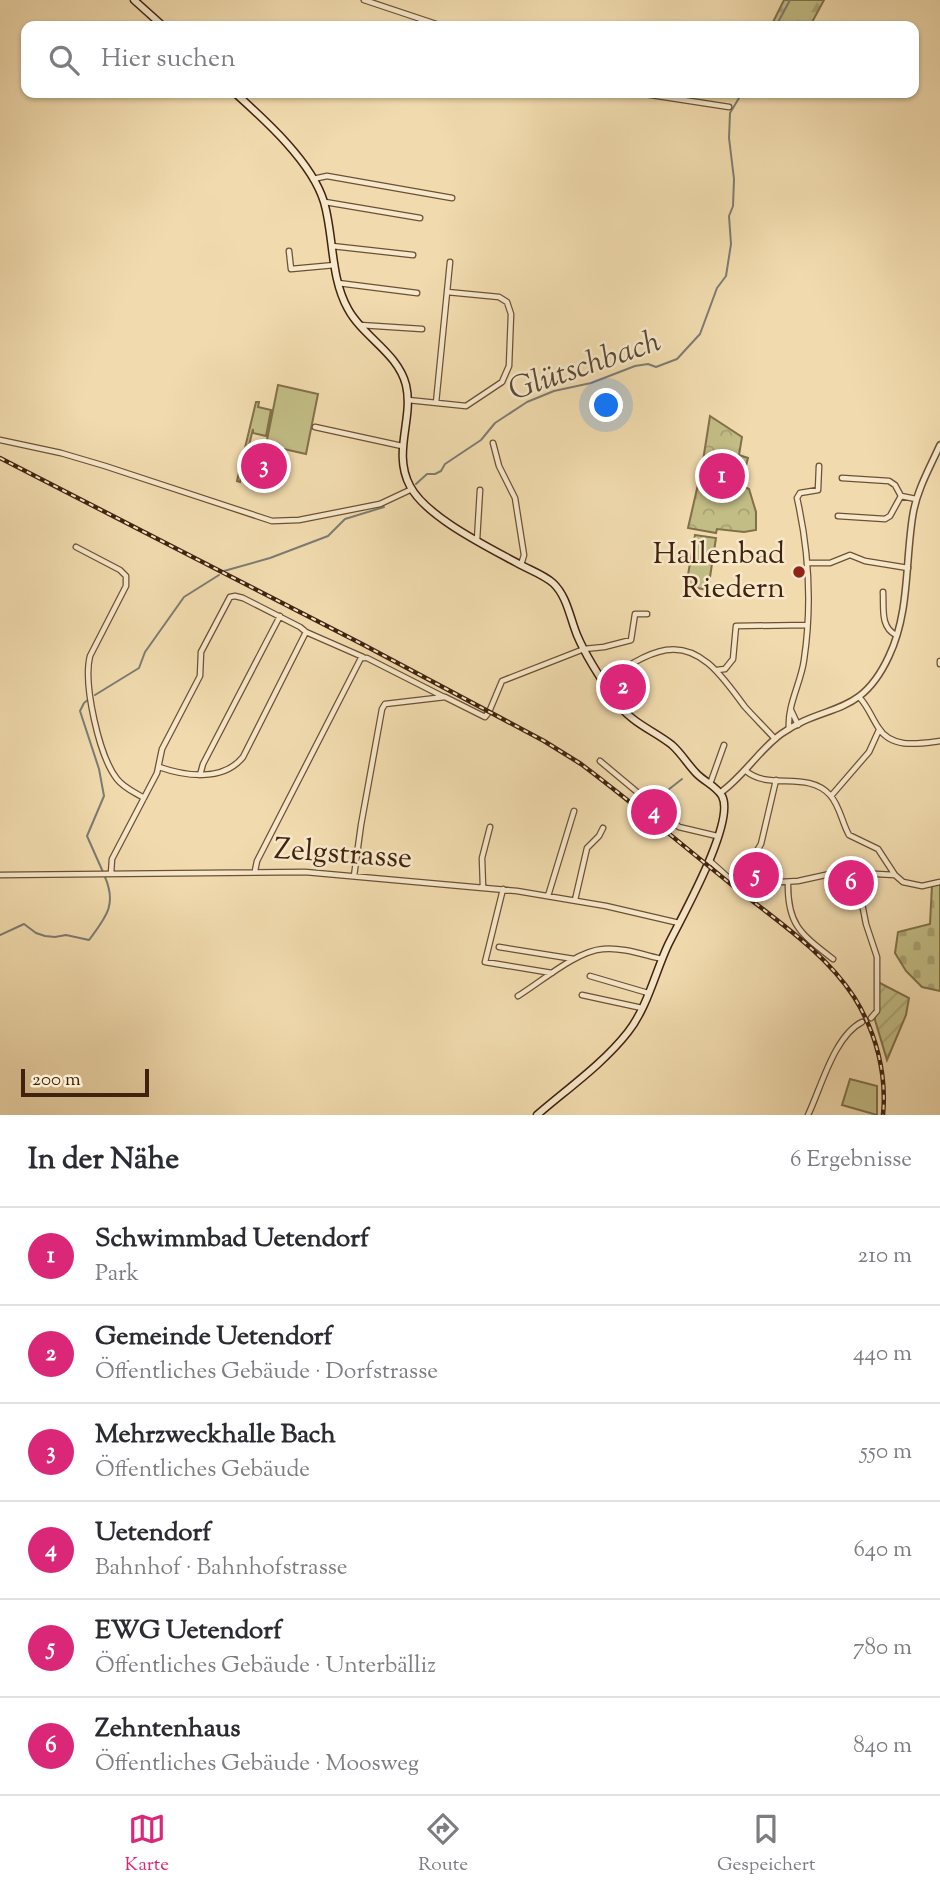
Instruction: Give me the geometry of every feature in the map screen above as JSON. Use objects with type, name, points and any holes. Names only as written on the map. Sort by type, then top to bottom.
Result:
[{"type":"main road","points":[[134,0],[157,21]]},
{"type":"main road","points":[[240,98],[269,126],[313,179],[324,202],[338,283],[345,305],[359,325],[400,369],[408,400],[402,446],[404,472],[412,489],[431,511],[556,587],[565,601],[584,649],[623,710],[675,748],[696,774],[720,793],[724,807],[710,861],[662,959],[642,1008],[625,1035],[537,1115]]},
{"type":"street","points":[[364,0],[427,21]]},
{"type":"street","points":[[670,98],[729,107]]},
{"type":"street","points":[[313,179],[327,176],[452,198]]},
{"type":"street","points":[[324,202],[420,218]]},
{"type":"street","points":[[332,246],[412,255]]},
{"type":"street","points":[[289,251],[290,269],[335,265]]},
{"type":"street","points":[[436,403],[450,262]]},
{"type":"street","points":[[338,283],[417,293]]},
{"type":"street","points":[[408,400],[463,406],[473,404],[502,382],[509,366],[511,314],[507,302],[499,297],[447,292]]},
{"type":"street","points":[[359,325],[422,329]]},
{"type":"street","points":[[315,427],[402,446]]},
{"type":"street","points":[[0,440],[96,463],[272,521],[338,513],[385,502],[412,489]]},
{"type":"street","points":[[493,443],[499,466],[515,498],[524,555],[522,565]]},
{"type":"street","points":[[720,793],[746,771],[775,739],[789,729],[860,698],[887,661],[896,635],[909,568],[911,526],[916,499],[940,445]]},
{"type":"street","points":[[789,729],[788,718],[803,669],[807,625],[808,563],[797,498],[800,492],[818,490],[819,466]]},
{"type":"street","points":[[842,478],[889,481],[895,485],[901,496]]},
{"type":"street","points":[[477,540],[480,490]]},
{"type":"street","points":[[901,496],[916,499]]},
{"type":"street","points":[[838,516],[885,519],[890,516],[901,496]]},
{"type":"street","points":[[76,547],[127,576],[126,586],[90,656],[88,674],[94,723],[111,771],[123,786],[144,798]]},
{"type":"street","points":[[808,563],[830,563],[850,555],[868,562],[909,568]]},
{"type":"street","points":[[883,592],[885,624],[891,633],[896,635]]},
{"type":"street","points":[[109,873],[112,859],[159,767],[162,749],[200,676],[201,653],[230,597],[243,598],[306,632],[485,716],[502,681],[584,649],[631,640],[635,614],[647,614]]},
{"type":"street","points":[[200,775],[203,764],[280,616]]},
{"type":"street","points":[[717,670],[725,669],[733,659],[736,626],[807,625]]},
{"type":"street","points":[[159,767],[200,775],[230,768],[243,757],[306,632]]},
{"type":"street","points":[[604,683],[643,658],[678,649],[694,655],[717,670],[745,707],[775,739]]},
{"type":"street","points":[[255,871],[257,861],[363,657]]},
{"type":"street","points":[[354,876],[360,825],[382,709],[385,704],[445,697]]},
{"type":"street","points":[[860,698],[870,709],[879,730],[888,738],[898,743],[940,741]]},
{"type":"street","points":[[791,709],[798,725]]},
{"type":"street","points":[[831,797],[869,752],[879,730]]},
{"type":"street","points":[[710,784],[724,745]]},
{"type":"street","points":[[600,761],[679,827],[717,836]]},
{"type":"street","points":[[746,771],[758,779],[818,786],[831,797],[848,833],[854,839],[878,849],[895,875],[903,882],[917,886],[940,882]]},
{"type":"street","points":[[738,882],[761,844],[776,780]]},
{"type":"street","points":[[548,896],[574,811]]},
{"type":"street","points":[[483,887],[482,858],[490,827]]},
{"type":"street","points":[[575,900],[587,848],[603,828]]},
{"type":"street","points":[[710,861],[738,882],[788,882],[839,872],[895,875]]},
{"type":"street","name":"Zelgstrasse","points":[[0,874],[306,872],[503,889],[643,913],[679,923]]},
{"type":"street","points":[[856,873],[866,924],[877,957],[878,1007],[871,1018]]},
{"type":"street","points":[[788,882],[788,901],[797,929],[833,959]]},
{"type":"street","points":[[503,889],[485,962],[552,974]]},
{"type":"street","points":[[499,947],[574,959]]},
{"type":"street","points":[[518,996],[574,959],[604,949],[662,959]]},
{"type":"street","points":[[590,976],[648,993]]},
{"type":"street","points":[[582,995],[642,1008]]},
{"type":"street","points":[[808,1115],[834,1056],[854,1027],[862,1022]]},
{"type":"green space","points":[[784,0],[824,0],[813,21],[774,21]]},
{"type":"green space","points":[[278,385],[318,394],[306,454],[266,445]]},
{"type":"green space","points":[[256,402],[259,402],[258,407],[271,410],[266,436],[253,433],[253,429],[240,482],[237,481]]},
{"type":"green space","points":[[710,416],[742,437],[739,455],[748,458],[741,485],[749,489],[756,512],[756,530],[744,532],[717,529],[716,533],[688,528]]},
{"type":"green space","points":[[695,535],[716,538],[708,590],[686,586]]},
{"type":"green space","points":[[940,882],[940,991],[922,987],[906,971],[895,953],[898,932],[930,924],[932,885]]},
{"type":"green space","points":[[876,981],[909,998],[906,1015],[887,1060],[875,1020]]},
{"type":"green space","points":[[850,1079],[877,1086],[877,1115],[842,1105]]},
{"type":"waterway","name":"Glütschbach","points":[[779,21],[790,0]]},
{"type":"waterway","name":"Glütschbach","points":[[416,484],[427,474],[441,471],[445,464],[481,440],[495,423],[527,402],[554,391],[591,383],[635,366],[648,364],[656,367],[677,359],[700,334],[717,288],[726,276],[731,244],[729,216],[733,206],[734,179],[729,138],[730,113],[739,98]]},
{"type":"waterway","name":"Glütschbach","points":[[224,571],[270,558],[328,536],[345,519],[384,507]]},
{"type":"waterway","name":"Glütschbach","points":[[95,695],[139,668],[145,652],[184,597],[219,575]]},
{"type":"waterway","name":"Glütschbach","points":[[89,699],[80,711],[99,769],[104,796],[87,836],[103,872]]},
{"type":"waterway","points":[[654,801],[682,779]]},
{"type":"waterway","name":"Glütschbach","points":[[0,935],[24,924],[45,936],[66,935],[89,940],[110,903],[105,877]]},
{"type":"railway","points":[[0,458],[362,644],[544,741],[581,764],[797,936],[842,980],[862,1010],[874,1039],[883,1084],[883,1115]]},
{"type":"place","name":"Mehrzweckhalle Bach","points":[[264,466]]},
{"type":"place","name":"Schwimmbad Uetendorf","points":[[722,476]]},
{"type":"place","name":"Hallenbad Riedern","points":[[799,572]]},
{"type":"place","name":"Gemeinde Uetendorf","points":[[623,687]]},
{"type":"place","name":"Uetendorf","points":[[654,812]]},
{"type":"place","name":"EWG Uetendorf","points":[[756,875]]},
{"type":"place","name":"Zehntenhaus","points":[[851,883]]}]
